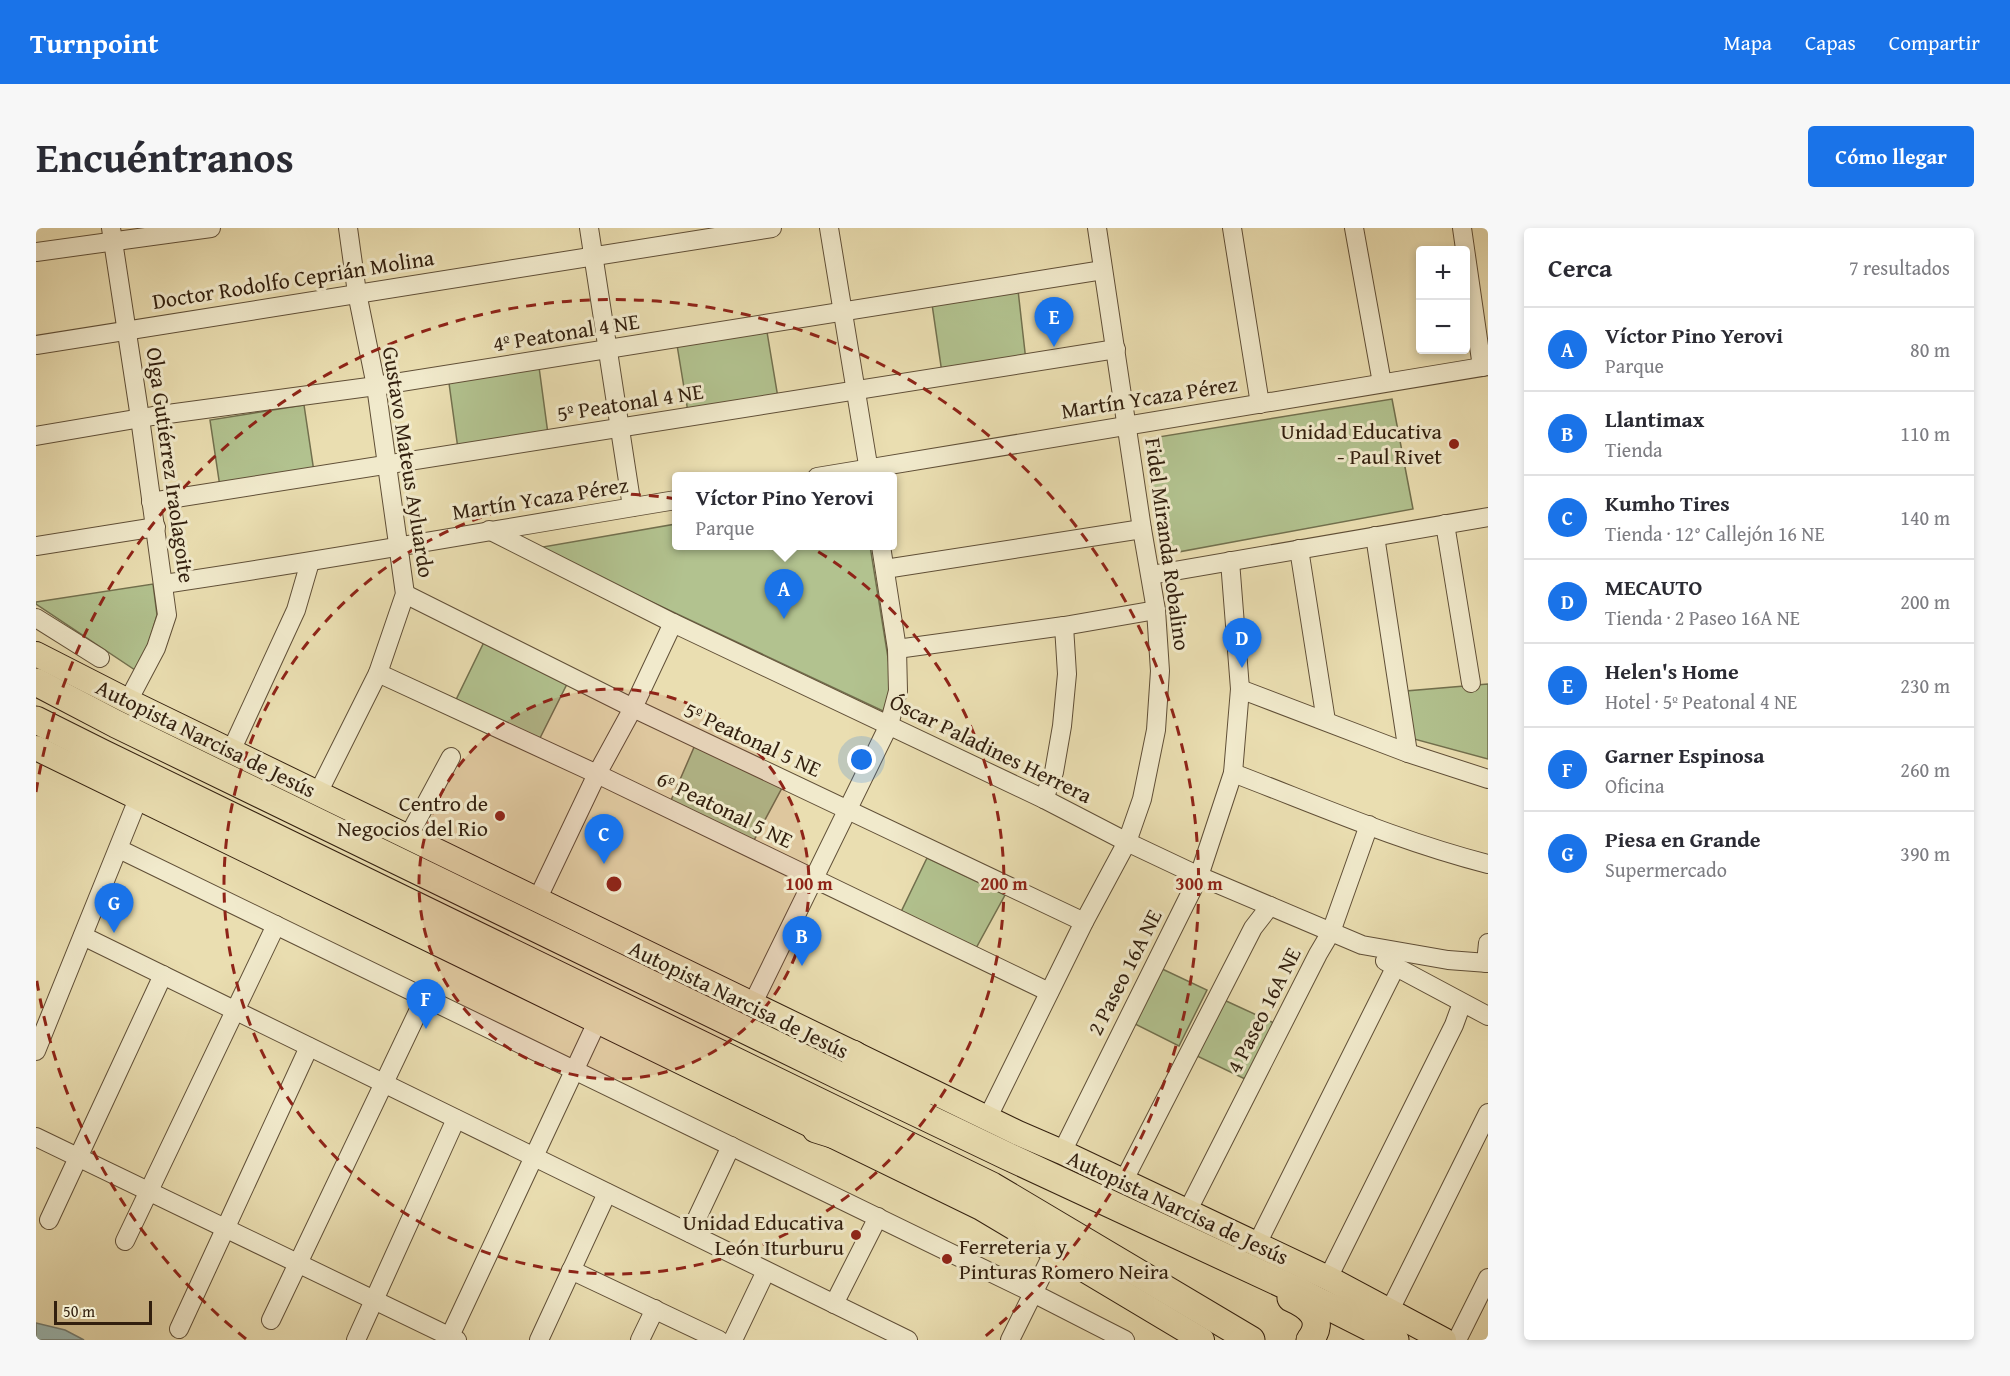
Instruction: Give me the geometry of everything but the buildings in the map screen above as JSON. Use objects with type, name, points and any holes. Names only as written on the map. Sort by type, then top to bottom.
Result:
[{"type":"highway","name":"Autopista Narcisa de Jesús","points":[[36,682],[127,729],[994,1150],[1302,1293],[1395,1340]]},
{"type":"highway","points":[[36,720],[979,1180],[1251,1340]]},
{"type":"highway","points":[[853,1054],[994,1150]]},
{"type":"highway","points":[[816,1129],[979,1180]]},
{"type":"highway","points":[[1217,1253],[1239,1274],[1309,1308],[1316,1321],[1316,1329],[1310,1340]]},
{"type":"highway","points":[[1190,1304],[1221,1310],[1271,1340]]},
{"type":"highway","points":[[1365,1340],[1374,1340]]},
{"type":"main road","name":"Autopista Narcisa de Jesús","points":[[36,654],[318,794],[987,1119],[1328,1278],[1444,1340]]},
{"type":"main road","points":[[36,748],[981,1208],[1196,1338]]},
{"type":"street","points":[[36,252],[112,235],[211,228]]},
{"type":"street","name":"Gustavo Mateus Ayluardo","points":[[318,794],[378,673],[405,594],[376,386],[357,293],[348,228]]},
{"type":"street","points":[[589,228],[632,507]]},
{"type":"street","name":"Doctor Rodolfo Ceprián Molina","points":[[36,345],[772,228]]},
{"type":"street","points":[[829,228],[869,472]]},
{"type":"street","name":"Fidel Miranda Robalino","points":[[987,1119],[1084,922],[1127,842],[1142,799],[1156,730],[1160,671],[1156,610],[1097,228]]},
{"type":"street","points":[[1232,228],[1260,404]]},
{"type":"street","points":[[1354,228],[1382,383]]},
{"type":"street","points":[[1462,228],[1479,284],[1485,366]]},
{"type":"street","name":"Olga Gutiérrez Iraolagoite","points":[[112,235],[156,527],[166,615],[156,648],[128,701]]},
{"type":"street","name":"4º Peatonal 4 NE","points":[[36,436],[140,418],[376,386],[1103,270]]},
{"type":"street","name":"5º Peatonal 4 NE","points":[[151,502],[1116,350]]},
{"type":"street","name":"Martín Ycaza Pérez","points":[[869,472],[1128,425],[1485,366]]},
{"type":"street","name":"Martín Ycaza Pérez","points":[[164,584],[310,562],[399,545],[672,501]]},
{"type":"street","points":[[1151,574],[1488,517]]},
{"type":"street","points":[[1445,524],[1471,683]]},
{"type":"street","points":[[36,546],[156,527]]},
{"type":"street","points":[[885,569],[1142,529]]},
{"type":"street","name":"Óscar Paladines Herrera","points":[[489,531],[673,623],[889,724],[1199,876],[1362,945],[1448,960],[1487,963]]},
{"type":"street","points":[[1375,536],[1408,753]]},
{"type":"street","points":[[1299,549],[1326,721]]},
{"type":"street","points":[[752,1005],[889,724],[898,691],[897,649],[882,550]]},
{"type":"street","name":"2 Paseo 16A NE","points":[[1062,1152],[1199,876],[1233,773],[1240,688],[1230,561]]},
{"type":"street","points":[[231,751],[296,610],[310,562]]},
{"type":"street","name":"5º Peatonal 5 NE","points":[[405,594],[633,708],[1084,922]]},
{"type":"street","points":[[897,649],[1064,626],[1156,610]]},
{"type":"street","points":[[36,618],[100,658]]},
{"type":"street","points":[[537,900],[673,623]]},
{"type":"street","points":[[1044,799],[1054,772],[1062,726],[1067,675],[1064,626]]},
{"type":"street","name":"6º Peatonal 5 NE","points":[[378,673],[597,774],[1049,992]]},
{"type":"street","points":[[1240,688],[1408,753],[1488,779]]},
{"type":"street","points":[[408,837],[451,757]]},
{"type":"street","points":[[1233,773],[1369,825],[1488,864]]},
{"type":"street","points":[[36,1051],[138,799]]},
{"type":"street","name":"4 Paseo 16A NE","points":[[1187,1212],[1312,964],[1331,932],[1369,825]]},
{"type":"street","points":[[119,849],[878,1217],[1125,1340]]},
{"type":"street","points":[[1123,1182],[1248,939],[1270,906]]},
{"type":"street","points":[[125,1241],[276,926]]},
{"type":"street","points":[[83,936],[834,1304],[874,1333],[908,1340]]},
{"type":"street","points":[[1487,963],[1488,943]]},
{"type":"street","points":[[1362,945],[1395,968],[1488,1016]]},
{"type":"street","points":[[1257,1244],[1395,968]]},
{"type":"street","points":[[49,1220],[163,975]]},
{"type":"street","points":[[270,1320],[424,998]]},
{"type":"street","points":[[1328,1278],[1433,1067],[1462,1003]]},
{"type":"street","points":[[36,1137],[453,1338],[597,1022]]},
{"type":"street","points":[[179,1329],[309,1047]]},
{"type":"street","points":[[1390,1310],[1488,1113]]},
{"type":"street","points":[[356,1340],[456,1119]]},
{"type":"street","points":[[690,1233],[731,1146]]},
{"type":"street","points":[[539,1340],[607,1192]]},
{"type":"street","points":[[834,1304],[878,1217]]},
{"type":"street","points":[[1010,1340],[1054,1251]]},
{"type":"street","points":[[571,1270],[719,1340]]},
{"type":"street","points":[[733,1340],[766,1271]]},
{"type":"street","points":[[1457,1340],[1488,1278]]},
{"type":"street","points":[[640,1340],[655,1309]]},
{"type":"green space","points":[[1018,290],[1026,361],[942,373],[932,304]]},
{"type":"green space","points":[[767,332],[778,398],[688,412],[677,345]]},
{"type":"green space","points":[[539,367],[548,434],[458,449],[449,383]]},
{"type":"green space","points":[[1392,399],[1413,509],[1162,555],[1146,439]]},
{"type":"green space","points":[[304,405],[314,472],[220,487],[210,420]]},
{"type":"green space","points":[[672,525],[672,550],[871,550],[893,689],[883,711],[537,548]]},
{"type":"green space","points":[[153,584],[157,615],[148,646],[135,670],[36,604],[36,602]]},
{"type":"green space","points":[[485,640],[568,682],[536,746],[453,706]]},
{"type":"green space","points":[[1488,684],[1488,759],[1414,739],[1406,691]]},
{"type":"green space","points":[[695,745],[783,786],[752,844],[669,805]]},
{"type":"green space","points":[[927,858],[1005,895],[975,950],[900,914]]},
{"type":"green space","points":[[1158,967],[1207,990],[1179,1046],[1131,1022]]},
{"type":"green space","points":[[1224,1000],[1274,1023],[1245,1079],[1197,1056]]},
{"type":"water","points":[[36,1323],[65,1330],[84,1340],[36,1340]]},
{"type":"place","name":"Helen's Home","points":[[1054,347]]},
{"type":"place","name":"Unidad Educativa - Paul Rivet","points":[[1454,444]]},
{"type":"place","name":"Víctor Pino Yerovi","points":[[784,619]]},
{"type":"place","name":"MECAUTO","points":[[1242,668]]},
{"type":"place","name":"Centro de Negocios del Rio","points":[[500,816]]},
{"type":"place","name":"Kumho Tires","points":[[604,864]]},
{"type":"place","name":"Piesa en Grande","points":[[114,933]]},
{"type":"place","name":"Llantimax","points":[[802,966]]},
{"type":"place","name":"Garner Espinosa","points":[[426,1029]]},
{"type":"place","name":"Unidad Educativa León Iturburu","points":[[856,1235]]},
{"type":"place","name":"Ferreteria y Pinturas Romero Neira","points":[[947,1259]]}]
